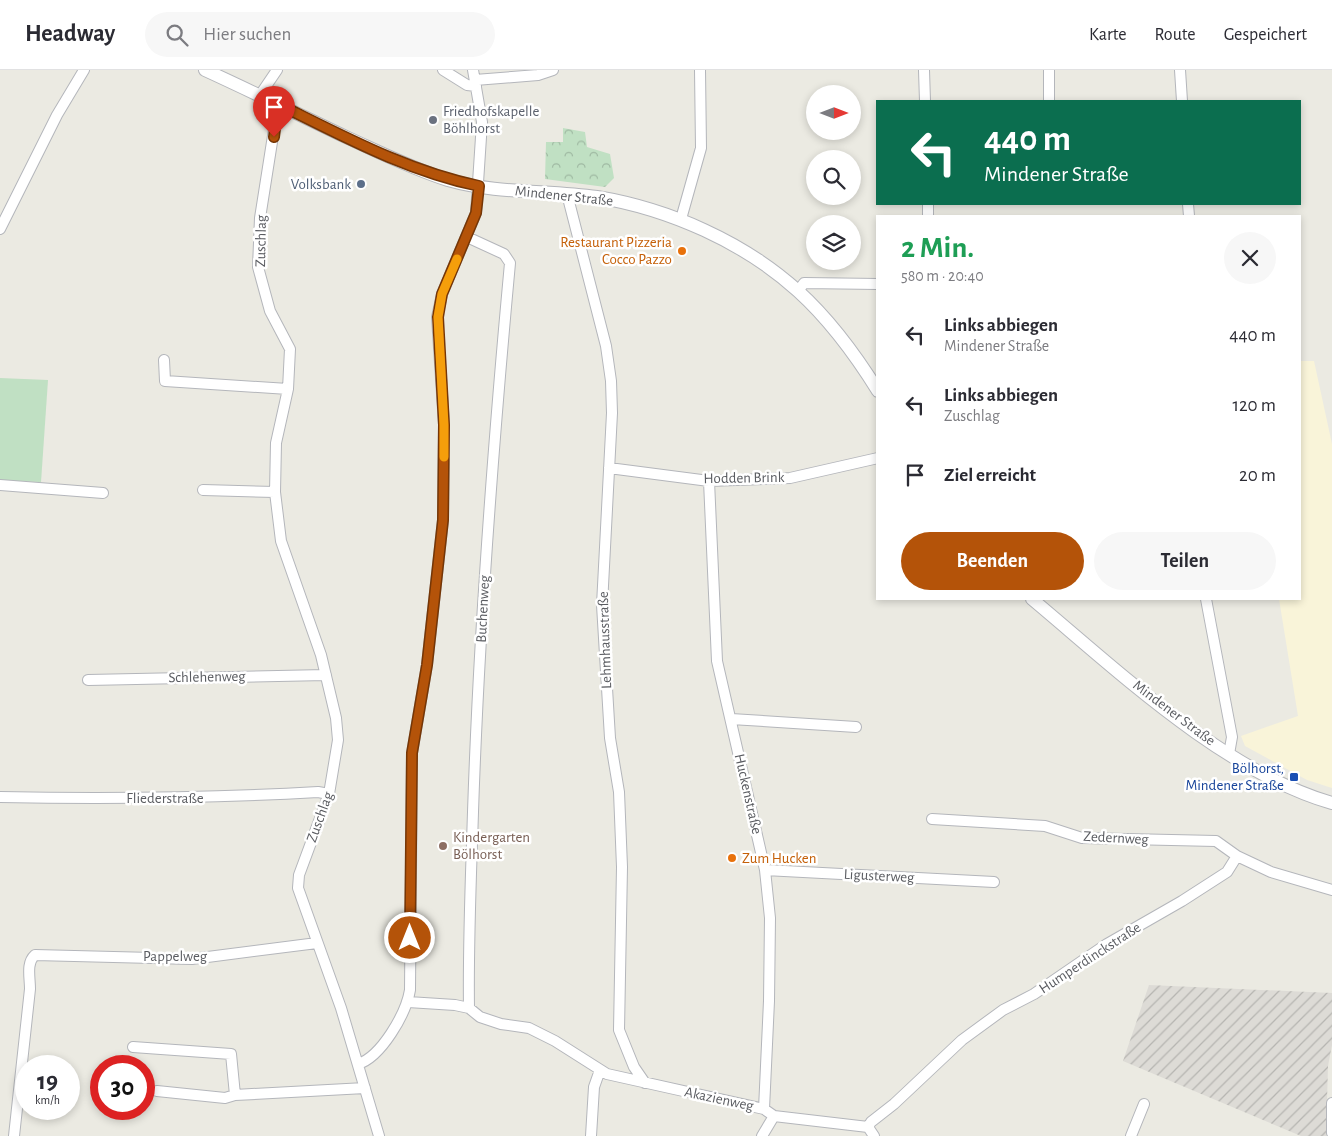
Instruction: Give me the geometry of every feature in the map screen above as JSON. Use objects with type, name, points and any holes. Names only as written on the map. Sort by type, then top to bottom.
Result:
[{"type":"street","points":[[0,229],[57,115],[84,70]]},
{"type":"street","name":"Mindener Straße","points":[[205,70],[411,167],[450,180],[479,186],[567,194],[636,205],[681,219],[748,254],[798,291],[851,349],[876,388]]},
{"type":"street","points":[[260,95],[277,70]]},
{"type":"street","points":[[443,70],[467,84],[475,79],[538,75],[553,70]]},
{"type":"street","points":[[681,219],[701,148],[700,70]]},
{"type":"street","points":[[924,70],[925,100]]},
{"type":"street","points":[[1049,70],[1049,100]]},
{"type":"street","points":[[1180,70],[1182,100]]},
{"type":"street","points":[[358,1064],[371,1058],[377,1051],[408,1002],[410,990],[412,753],[427,665],[443,520],[444,425],[438,317],[442,294],[476,213],[482,122],[475,79]]},
{"type":"street","name":"Zuschlag","points":[[278,104],[260,218],[258,266],[270,311],[290,349],[288,389],[276,443],[275,492],[281,541],[326,675],[338,740],[329,794],[299,875],[300,897],[341,1008],[379,1136]]},
{"type":"street","name":"Lehmhausstraße","points":[[567,194],[606,346],[612,380],[602,605],[610,738],[619,792],[621,830],[619,1030],[634,1067],[645,1083]]},
{"type":"street","name":"Buchenweg","points":[[467,237],[504,254],[510,263],[492,462],[477,716],[469,952],[469,1008]]},
{"type":"street","points":[[798,291],[804,284],[876,284]]},
{"type":"street","points":[[164,360],[166,381],[288,389]]},
{"type":"street","name":"Hodden Brink","points":[[609,468],[710,481],[790,478],[876,458]]},
{"type":"street","name":"Huckenstraße","points":[[710,481],[718,661],[765,870],[770,918],[770,1001],[764,1109]]},
{"type":"street","points":[[0,486],[103,494]]},
{"type":"street","points":[[203,490],[275,492]]},
{"type":"street","name":"Mindener Straße","points":[[1033,600],[1122,675],[1229,754],[1268,778],[1315,798],[1332,802]]},
{"type":"street","points":[[1206,600],[1232,737],[1229,754]]},
{"type":"street","name":"Schlehenweg","points":[[88,680],[326,675]]},
{"type":"street","points":[[731,719],[856,726]]},
{"type":"street","name":"Fliederstraße","points":[[0,797],[138,798],[224,797],[318,792],[329,794]]},
{"type":"street","name":"Zedernweg","points":[[932,819],[1045,826],[1082,838],[1216,841],[1237,856]]},
{"type":"street","points":[[1237,856],[1271,872],[1332,890]]},
{"type":"street","name":"Humperdinckstraße","points":[[870,1133],[871,1122],[894,1104],[962,1040],[1003,1010],[1034,994],[1106,944],[1182,901],[1227,872],[1237,856]]},
{"type":"street","name":"Ligusterweg","points":[[765,870],[994,882]]},
{"type":"street","name":"Pappelweg","points":[[14,1136],[29,997],[29,969],[32,958],[39,953],[192,959],[317,943]]},
{"type":"street","name":"Akazienweg","points":[[408,1002],[455,1004],[469,1008],[480,1017],[501,1024],[529,1028],[555,1041],[607,1074],[764,1109],[774,1116],[870,1133]]},
{"type":"street","points":[[133,1047],[231,1054],[235,1095]]},
{"type":"street","points":[[591,1136],[594,1088],[600,1070]]},
{"type":"street","points":[[157,1092],[225,1098],[235,1095],[366,1088]]},
{"type":"street","points":[[1332,1103],[1332,1133]]},
{"type":"street","points":[[1131,1136],[1144,1104]]},
{"type":"street","points":[[762,1136],[774,1116]]},
{"type":"shaded area","points":[[1301,361],[1314,361],[1332,444],[1332,788],[1307,780],[1245,746],[1241,736],[1298,716],[1279,600],[1301,600]]},
{"type":"shaded area","points":[[1149,985],[1332,993],[1332,1045],[1328,1066],[1326,1136],[1301,1136],[1123,1061]]},
{"type":"green space","points":[[563,128],[585,132],[587,147],[610,154],[614,178],[605,187],[545,179],[546,142],[563,142]]},
{"type":"green space","points":[[0,378],[48,380],[41,482],[0,481]]},
{"type":"slow traffic","points":[[444,457],[438,317],[442,294],[457,259]]},
{"type":"place","name":"Friedhofskapelle Böhlhorst","points":[[433,120]]},
{"type":"place","name":"Volksbank","points":[[361,184]]},
{"type":"place","name":"Restaurant Pizzeria Cocco Pazzo","points":[[682,251]]},
{"type":"place","name":"Bölhorst, Mindener Straße","points":[[1294,777]]},
{"type":"place","name":"Kindergarten Bölhorst","points":[[443,846]]},
{"type":"place","name":"Zum Hucken","points":[[732,858]]},
{"type":"route","points":[[274,137],[278,104],[411,167],[450,180],[479,186],[476,213],[442,294],[438,317],[444,425],[443,520],[427,665],[412,753],[410,788],[410,938]]}]
